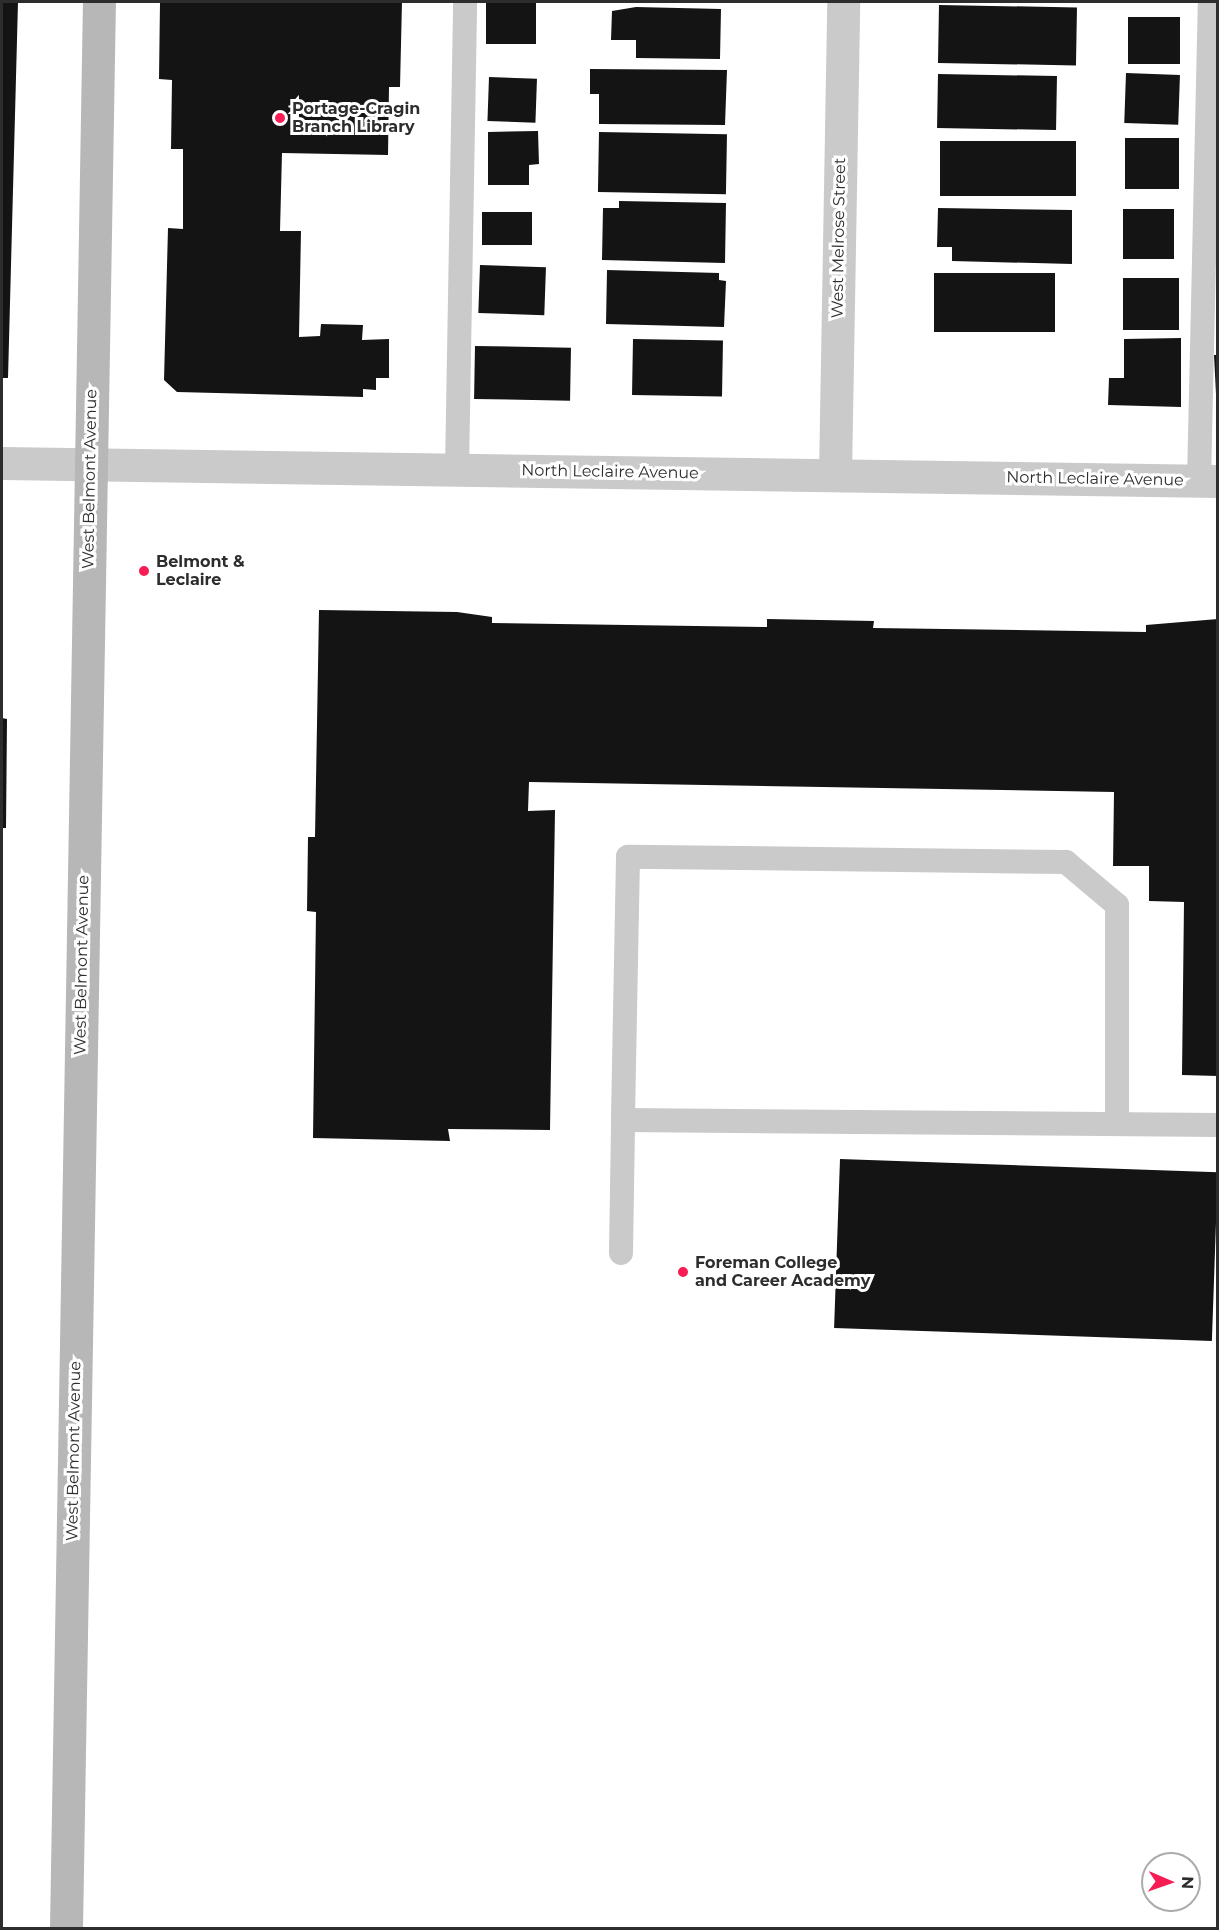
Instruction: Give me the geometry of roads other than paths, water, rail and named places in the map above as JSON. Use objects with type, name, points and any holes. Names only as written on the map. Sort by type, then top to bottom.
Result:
[{"type":"main road","name":"West Belmont Avenue","points":[[66,1929],[99,2]]},
{"type":"street","name":"West Melrose Street","points":[[835,475],[843,2]]},
{"type":"street","name":"North Leclaire Avenue","points":[[2,463],[1208,480]]},
{"type":"lane","points":[[457,470],[465,2]]},
{"type":"lane","points":[[1208,480],[1210,2]]},
{"type":"lane","points":[[621,1253],[628,857],[1066,862],[1117,905],[1118,1122]]},
{"type":"lane","points":[[623,1120],[1118,1122],[1218,1125]]},
{"type":"place","name":"Portage-Cragin Branch Library","points":[[280,118]]},
{"type":"place","name":"Belmont & Leclaire","points":[[144,571]]},
{"type":"place","name":"Foreman College and Career Academy","points":[[683,1272]]}]
